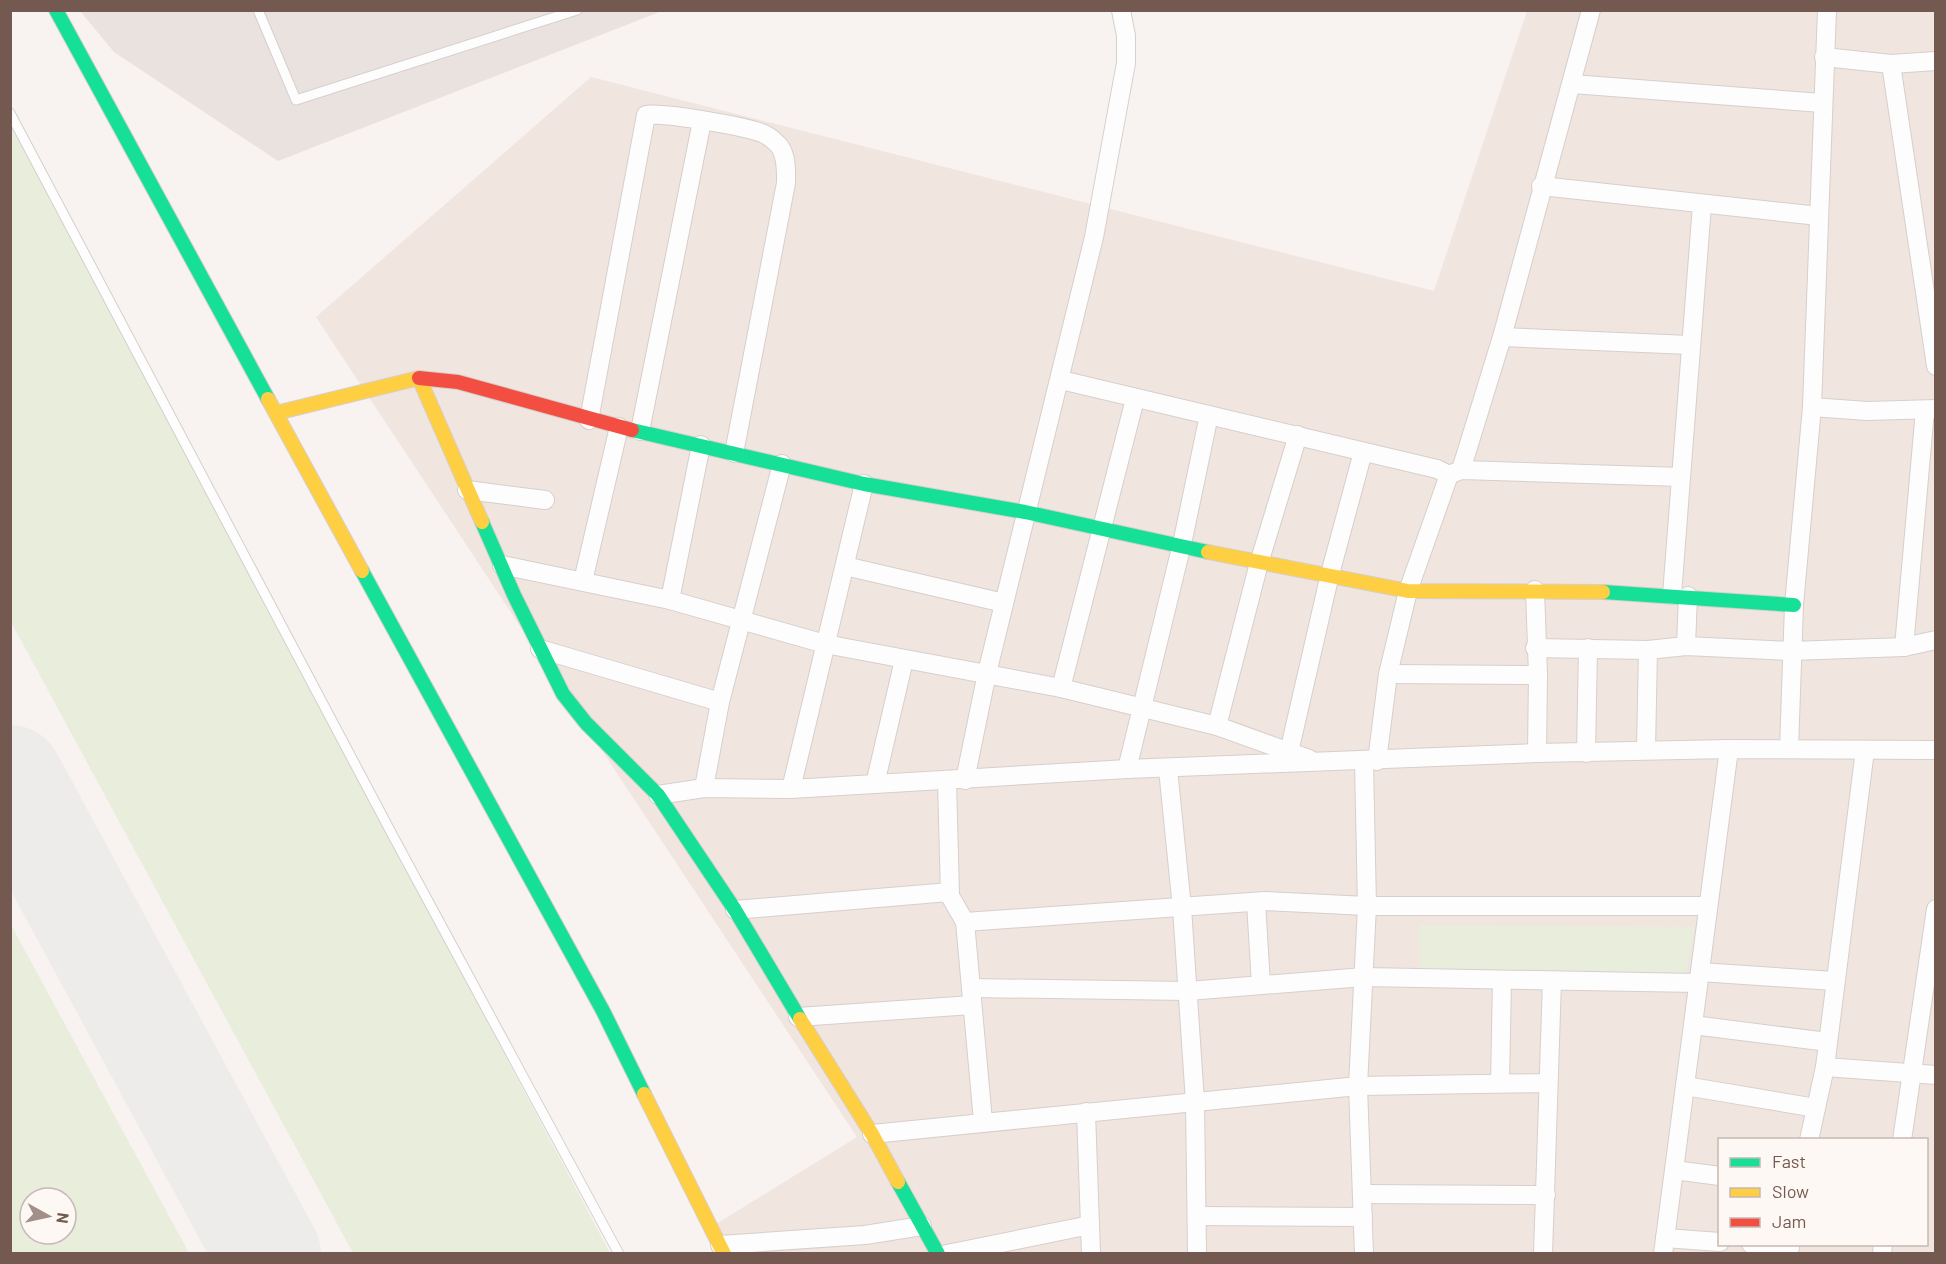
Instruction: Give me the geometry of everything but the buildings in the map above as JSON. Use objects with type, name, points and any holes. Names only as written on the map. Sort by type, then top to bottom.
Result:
[{"type":"street","points":[[56,10],[603,1011],[722,1249],[865,1235],[922,1226]]},
{"type":"street","points":[[983,1121],[964,922],[949,892],[956,780],[987,673],[1094,237],[1126,63],[1126,36],[1121,10]]},
{"type":"street","points":[[1364,1254],[1358,1086],[1368,906],[1370,762],[1408,591],[1455,473],[1502,337],[1541,186],[1572,84],[1591,10]]},
{"type":"street","points":[[1789,749],[1794,605],[1812,407],[1827,10]]},
{"type":"street","points":[[1824,57],[1891,64],[1935,61]]},
{"type":"street","points":[[1891,64],[1935,366]]},
{"type":"street","points":[[1572,84],[1822,103]]},
{"type":"street","points":[[589,420],[646,115],[657,113],[764,134],[780,146],[786,163],[786,183],[734,453]]},
{"type":"street","points":[[640,431],[702,121]]},
{"type":"street","points":[[1541,186],[1820,216]]},
{"type":"street","points":[[1686,646],[1680,595],[1681,477],[1702,205]]},
{"type":"street","points":[[1502,337],[1690,345]]},
{"type":"street","points":[[276,413],[419,378],[458,382],[589,420],[864,484],[1025,512],[1182,544],[1259,563],[1330,574],[1408,591],[1535,590],[1680,595],[1794,605]]},
{"type":"street","points":[[419,378],[467,490],[563,694],[586,723],[658,795],[735,910],[798,1017],[872,1134],[938,1254]]},
{"type":"street","points":[[1060,380],[1455,473],[1681,477]]},
{"type":"street","points":[[1061,688],[1135,399]]},
{"type":"street","points":[[1812,407],[1867,411],[1930,409],[1904,647]]},
{"type":"street","points":[[1127,770],[1182,544],[1209,415]]},
{"type":"street","points":[[583,581],[619,427]]},
{"type":"street","points":[[1217,726],[1259,563],[1298,435]]},
{"type":"street","points":[[669,600],[701,445]]},
{"type":"street","points":[[1289,752],[1330,574],[1363,452]]},
{"type":"street","points":[[704,788],[720,702],[782,464]]},
{"type":"street","points":[[791,789],[864,484]]},
{"type":"street","points":[[467,490],[545,500]]},
{"type":"street","points":[[502,565],[669,600],[825,644],[1061,688],[1217,726],[1319,763]]},
{"type":"street","points":[[845,566],[1004,603]]},
{"type":"street","points":[[1535,590],[1535,648],[1538,675],[1537,753]]},
{"type":"street","points":[[1535,648],[1648,650],[1686,646],[1791,651],[1904,647],[1935,640]]},
{"type":"street","points":[[1586,753],[1588,648]]},
{"type":"street","points":[[540,649],[720,702]]},
{"type":"street","points":[[1646,750],[1648,650]]},
{"type":"street","points":[[874,784],[904,660]]},
{"type":"street","points":[[1388,674],[1538,675]]},
{"type":"street","points":[[658,795],[704,788],[791,789],[1127,770],[1370,762],[1537,753],[1729,749],[1935,750]]},
{"type":"street","points":[[1718,1242],[1664,1246],[1729,749]]},
{"type":"street","points":[[1809,1138],[1825,1067],[1864,750]]},
{"type":"street","points":[[1168,769],[1182,908],[1195,1102],[1197,1254]]},
{"type":"street","points":[[735,910],[949,892]]},
{"type":"street","points":[[964,922],[1256,902],[1368,906],[1708,906]]},
{"type":"street","points":[[1256,902],[1261,986]]},
{"type":"street","points":[[1902,1138],[1935,909]]},
{"type":"street","points":[[798,1017],[971,996],[1188,991],[1364,977],[1552,981],[1699,977],[1834,981]]},
{"type":"street","points":[[1500,1083],[1502,980]]},
{"type":"street","points":[[1543,1254],[1552,981]]},
{"type":"street","points":[[1693,1025],[1828,1042]]},
{"type":"street","points":[[1825,1067],[1935,1075]]},
{"type":"street","points":[[872,1134],[983,1121],[1358,1086],[1548,1083]]},
{"type":"street","points":[[1685,1086],[1816,1108]]},
{"type":"street","points":[[1086,1112],[1091,1254]]},
{"type":"street","points":[[1674,1170],[1718,1176]]},
{"type":"street","points":[[1362,1194],[1546,1194]]},
{"type":"street","points":[[1197,1216],[1362,1217]]},
{"type":"street","points":[[946,1254],[1090,1226]]},
{"type":"street","points":[[1761,1246],[1790,1249]]},
{"type":"lane","points":[[258,10],[296,99],[577,10]]},
{"type":"lane","points":[[10,113],[393,836],[619,1254]]},
{"type":"shaded area","points":[[80,11],[662,11],[278,161],[114,52]]},
{"type":"shaded area","points":[[1527,11],[1935,11],[1935,1253],[720,1253],[708,1229],[857,1137],[316,317],[591,77],[1434,291]]},
{"type":"green space","points":[[11,125],[610,1253],[353,1253],[11,622]]},
{"type":"green space","points":[[11,925],[189,1253],[11,1253]]},
{"type":"green space","points":[[1419,925],[1695,927],[1685,978],[1420,983]]},
{"type":"runway","points":[[10,778],[268,1254]]},
{"type":"traffic: fast","points":[[56,10],[268,399]]},
{"type":"traffic: fast","points":[[632,430],[864,484],[1025,512],[1208,552]]},
{"type":"traffic: fast","points":[[482,522],[514,595],[563,694],[586,723],[658,795],[735,910],[800,1019]]},
{"type":"traffic: fast","points":[[362,571],[603,1011],[644,1094]]},
{"type":"traffic: fast","points":[[1603,592],[1794,605]]},
{"type":"traffic: fast","points":[[898,1182],[938,1254]]},
{"type":"traffic: slow","points":[[276,413],[419,378],[482,522]]},
{"type":"traffic: slow","points":[[268,399],[362,571]]},
{"type":"traffic: slow","points":[[1208,552],[1408,591],[1603,592]]},
{"type":"traffic: slow","points":[[800,1019],[872,1134],[898,1182]]},
{"type":"traffic: slow","points":[[644,1094],[724,1254]]},
{"type":"traffic: jam","points":[[419,378],[458,382],[632,430]]}]
